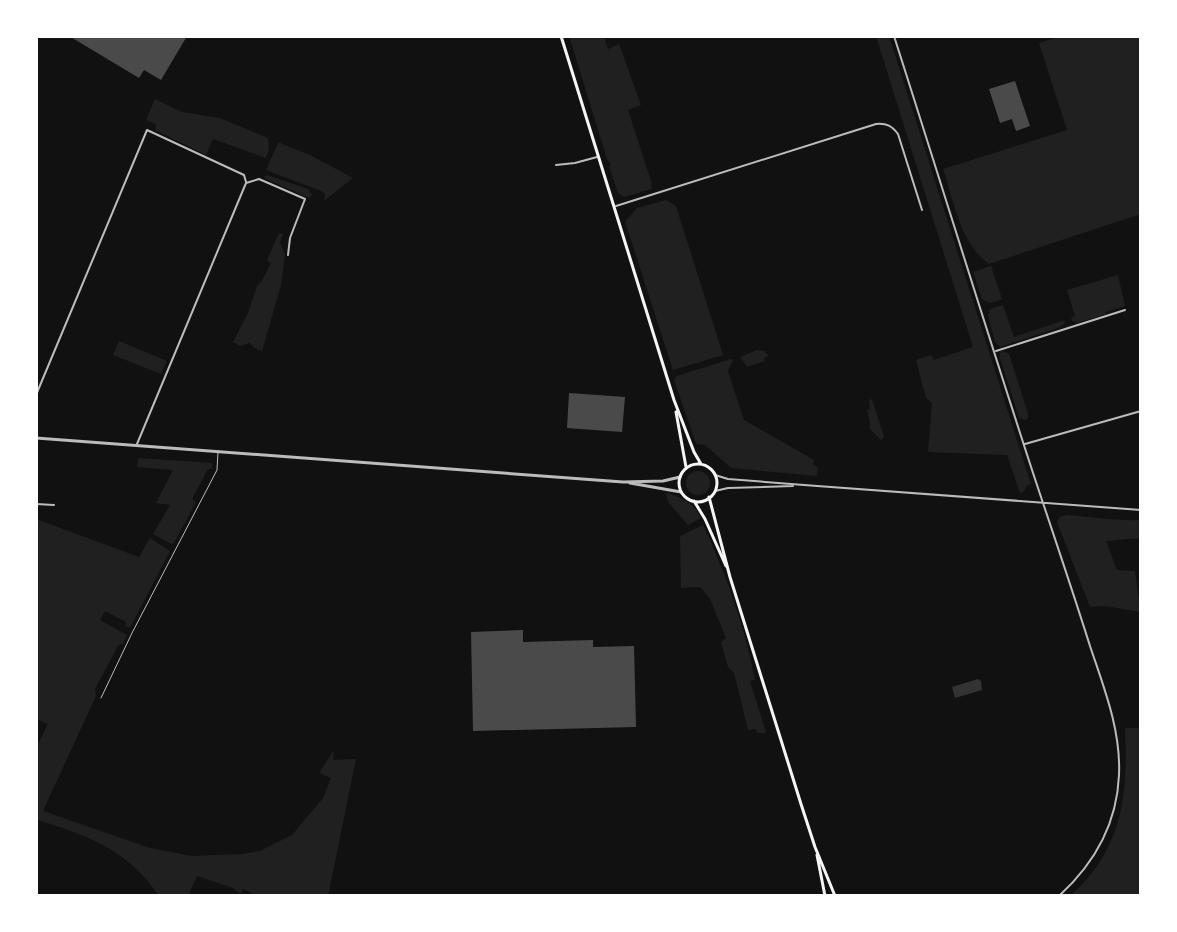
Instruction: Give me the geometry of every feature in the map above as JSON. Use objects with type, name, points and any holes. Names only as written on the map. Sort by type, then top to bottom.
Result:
[{"type":"main road","points":[[561,36],[674,400],[694,452],[701,464],[715,475],[715,491],[709,497],[694,501],[681,492],[680,477],[686,468],[701,464]]},
{"type":"main road","points":[[674,400],[686,468]]},
{"type":"main road","points":[[709,497],[730,577],[815,847],[835,896]]},
{"type":"main road","points":[[694,501],[730,577]]},
{"type":"main road","points":[[815,847],[825,896]]},
{"type":"street","points":[[894,36],[1117,736],[1117,796],[1109,827],[1084,870],[1059,896]]},
{"type":"street","points":[[614,206],[884,124],[898,134],[922,210]]},
{"type":"street","points":[[36,395],[147,130],[244,175],[246,183],[136,446]]},
{"type":"street","points":[[556,165],[599,156]]},
{"type":"street","points":[[246,183],[259,179],[305,199],[290,238],[288,255]]},
{"type":"street","points":[[995,352],[1125,310]]},
{"type":"street","points":[[1024,444],[1141,411]]},
{"type":"street","points":[[36,438],[623,482],[681,492]]},
{"type":"street","points":[[715,475],[728,479],[1141,510]]},
{"type":"street","points":[[623,482],[663,481],[680,477]]},
{"type":"street","points":[[715,491],[804,485]]},
{"type":"street","points":[[36,504],[54,505]]},
{"type":"lane","points":[[101,698],[217,470],[218,452]]},
{"type":"shaded area","points":[[569,36],[604,36],[608,49],[619,44],[641,105],[628,110],[652,189],[624,197],[618,193]]},
{"type":"shaded area","points":[[876,36],[889,36],[1031,484],[1020,493],[1007,455],[928,452],[932,403],[926,398],[916,360],[931,355],[934,360],[973,347]]},
{"type":"shaded area","points":[[1062,36],[1136,36],[1141,39],[1141,214],[989,264],[971,245],[965,233],[943,169],[1067,130],[1039,43]]},
{"type":"shaded area","points":[[155,99],[182,112],[220,118],[268,138],[266,158],[213,139],[206,155],[155,130],[156,124],[146,120]]},
{"type":"shaded area","points":[[281,142],[353,178],[324,201],[325,194],[321,191],[266,170]]},
{"type":"shaded area","points":[[267,175],[308,189],[312,195],[309,198],[266,179],[264,177]]},
{"type":"shaded area","points":[[666,200],[676,206],[723,355],[673,370],[625,222],[637,208]]},
{"type":"shaded area","points":[[279,233],[283,234],[280,242],[285,255],[281,285],[262,351],[249,343],[240,346],[233,342],[257,286],[271,263],[267,260]]},
{"type":"shaded area","points":[[991,266],[1002,299],[994,302],[982,299],[973,272]]},
{"type":"shaded area","points":[[1118,275],[1125,306],[1073,322],[1071,318],[1075,316],[1067,290]]},
{"type":"shaded area","points":[[1003,305],[1014,337],[1065,320],[1064,324],[1000,347],[995,342],[988,315],[990,309]]},
{"type":"shaded area","points":[[119,341],[167,361],[161,374],[113,355]]},
{"type":"shaded area","points":[[757,350],[765,351],[768,356],[764,358],[765,361],[747,367],[740,357]]},
{"type":"shaded area","points":[[1003,351],[1009,354],[1028,413],[1025,420],[1019,418],[1000,358]]},
{"type":"shaded area","points":[[731,359],[728,371],[744,420],[814,460],[813,464],[818,468],[817,476],[731,468],[705,445],[696,444],[674,380],[677,376]]},
{"type":"shaded area","points":[[872,399],[884,437],[881,440],[870,429],[867,410]]},
{"type":"shaded area","points":[[138,458],[212,463],[212,469],[208,469],[192,499],[196,502],[174,543],[153,534],[170,505],[156,503],[173,470],[137,467]]},
{"type":"shaded area","points":[[698,471],[709,478],[710,483],[703,494],[698,495],[687,488],[686,483],[693,472]]},
{"type":"shaded area","points":[[666,493],[686,501],[701,518],[688,525],[668,502]]},
{"type":"shaded area","points":[[1060,517],[1141,520],[1141,538],[1106,541],[1117,570],[1135,571],[1141,612],[1105,606],[1090,607],[1057,522]]},
{"type":"shaded area","points":[[36,519],[139,557],[150,538],[170,551],[130,628],[125,626],[126,622],[105,611],[100,620],[127,635],[95,689],[96,696],[43,811],[150,848],[192,856],[260,851],[292,835],[323,798],[331,778],[319,773],[334,750],[333,760],[356,759],[328,896],[257,896],[243,889],[241,894],[233,888],[197,876],[188,896],[159,896],[134,867],[106,847],[57,826],[38,820],[36,823],[36,748],[48,724],[36,719]]},
{"type":"shaded area","points":[[703,525],[740,621],[755,680],[750,681],[765,733],[748,730],[734,673],[728,667],[721,642],[726,638],[710,599],[700,587],[681,588],[680,536]]},
{"type":"shaded area","points":[[978,679],[982,690],[955,698],[952,687]]},
{"type":"shaded area","points":[[1125,728],[1141,728],[1141,896],[1070,896],[1101,859],[1118,820],[1125,776]]},
{"type":"building","points":[[69,36],[187,36],[161,80],[144,70],[139,78]]},
{"type":"building","points":[[1015,81],[1030,126],[1016,131],[1012,119],[1000,123],[989,89]]},
{"type":"building","points":[[569,393],[625,397],[622,432],[567,428]]},
{"type":"building","points":[[523,630],[523,642],[593,640],[593,647],[634,646],[636,727],[473,731],[471,632]]}]
